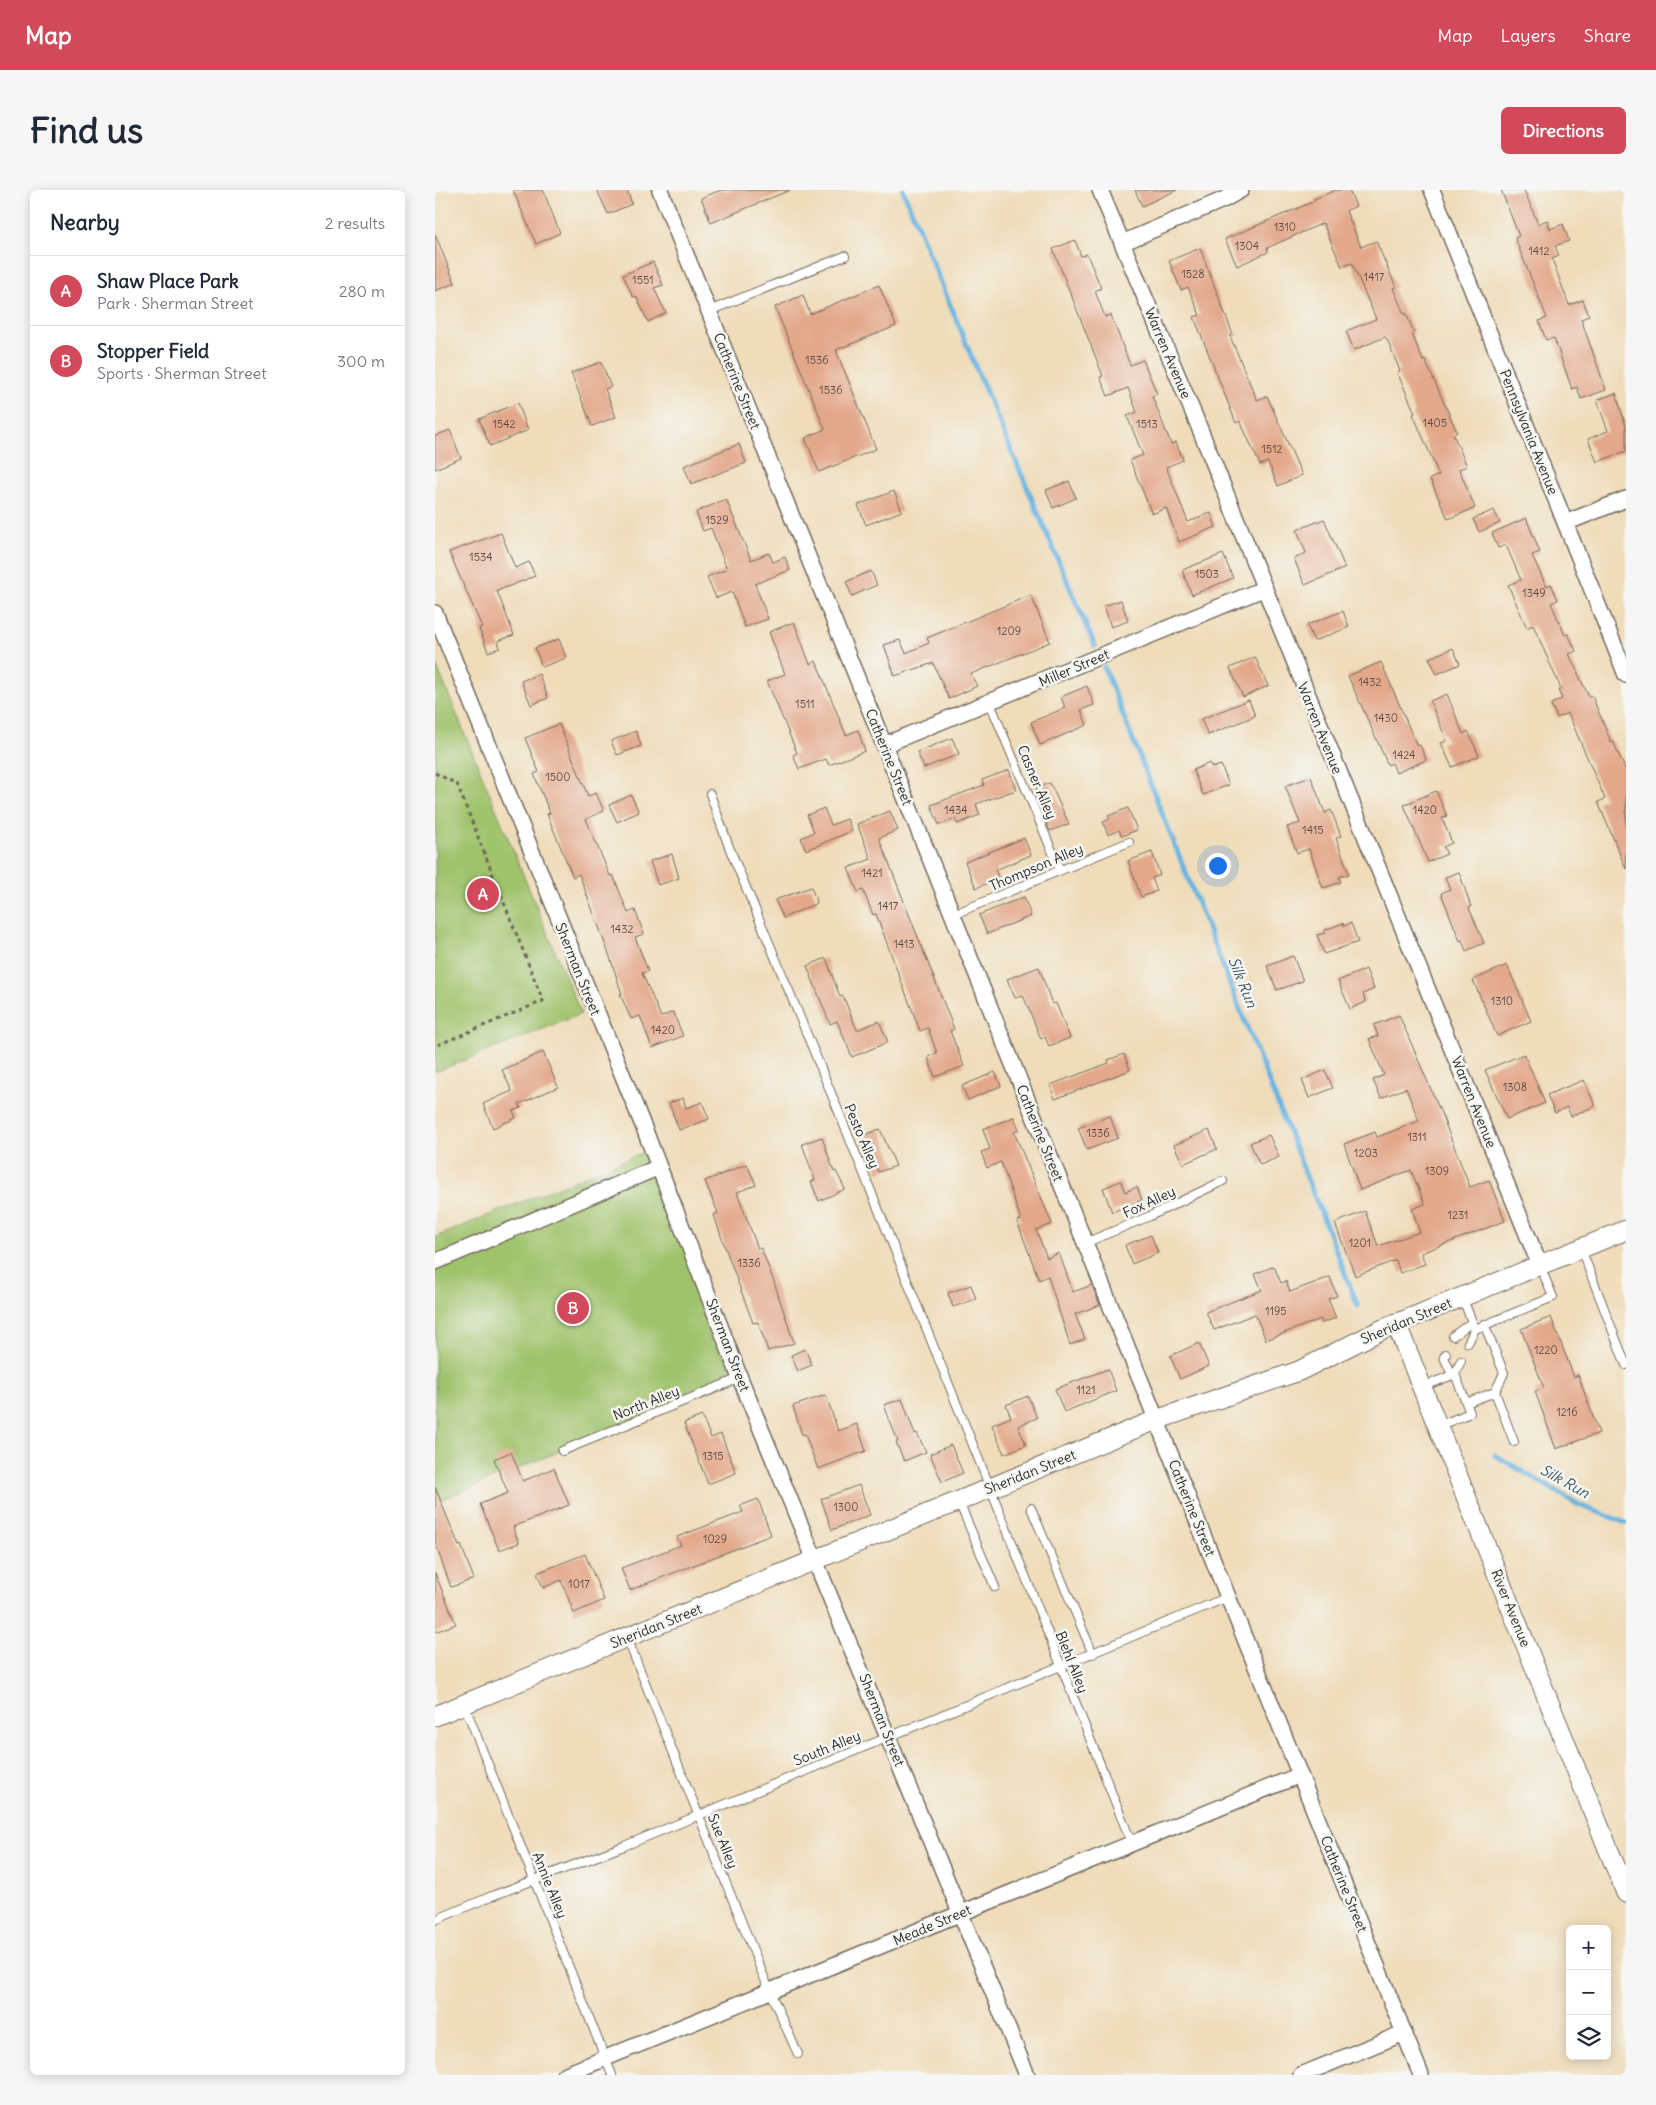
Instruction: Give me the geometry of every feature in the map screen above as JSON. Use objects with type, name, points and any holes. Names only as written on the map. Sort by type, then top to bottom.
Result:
[{"type":"street","name":"Catherine Street","points":[[660,190],[1421,2075]]},
{"type":"street","name":"Warren Avenue","points":[[1100,190],[1197,422],[1263,589],[1540,1266]]},
{"type":"street","points":[[1122,243],[1225,199],[1241,190]]},
{"type":"street","name":"Pennsylvania Avenue","points":[[1432,190],[1626,674]]},
{"type":"street","points":[[1565,523],[1626,499]]},
{"type":"street","name":"Miller Street","points":[[884,745],[990,703],[1263,589]]},
{"type":"street","name":"Sherman Street","points":[[435,613],[659,1167],[740,1378],[1027,2075]]},
{"type":"street","points":[[435,1262],[659,1167]]},
{"type":"street","name":"Sheridan Street","points":[[435,1716],[1156,1420],[1299,1371],[1396,1323],[1626,1230]]},
{"type":"street","name":"River Avenue","points":[[1396,1323],[1626,1893]]},
{"type":"street","name":"Meade Street","points":[[564,2075],[770,1992],[959,1912],[1300,1775]]},
{"type":"street","points":[[1301,2075],[1404,2033]]},
{"type":"lane","points":[[709,311],[845,256]]},
{"type":"lane","name":"Casner Alley","points":[[990,703],[1060,870]]},
{"type":"lane","name":"Pesto Alley","points":[[710,794],[729,847],[893,1242],[991,1488]]},
{"type":"lane","name":"Thompson Alley","points":[[952,915],[1129,842]]},
{"type":"lane","name":"Fox Alley","points":[[1085,1244],[1223,1181]]},
{"type":"lane","points":[[1581,1249],[1626,1365]]},
{"type":"lane","points":[[1453,1336],[1473,1325],[1484,1324],[1553,1297],[1540,1266]]},
{"type":"lane","points":[[1462,1297],[1473,1325],[1468,1343]]},
{"type":"lane","points":[[1466,1403],[1495,1392],[1504,1373],[1484,1324]]},
{"type":"lane","points":[[1437,1426],[1471,1413],[1444,1357],[1446,1354]]},
{"type":"lane","points":[[1422,1387],[1453,1375],[1461,1361]]},
{"type":"lane","name":"North Alley","points":[[562,1450],[740,1378]]},
{"type":"lane","points":[[1495,1392],[1513,1442]]},
{"type":"lane","name":"Blehl Alley","points":[[991,1488],[1060,1667],[1132,1844]]},
{"type":"lane","points":[[959,1502],[995,1587]]},
{"type":"lane","points":[[1031,1508],[1093,1654]]},
{"type":"lane","name":"South Alley","points":[[435,1920],[534,1879],[624,1846],[1228,1597]]},
{"type":"lane","name":"Sue Alley","points":[[627,1638],[770,1992],[798,2054]]},
{"type":"lane","name":"Annie Alley","points":[[463,1704],[612,2075]]},
{"type":"path","points":[[435,773],[457,784],[543,1001],[435,1046]]},
{"type":"green space","points":[[435,662],[581,1014],[435,1072]]},
{"type":"green space","points":[[647,1151],[740,1378],[435,1502],[435,1237]]},
{"type":"building","points":[[513,190],[543,190],[560,233],[536,244]]},
{"type":"building","points":[[597,190],[627,190],[632,204],[608,214]]},
{"type":"building","points":[[721,190],[790,190],[711,223],[701,198]]},
{"type":"building","points":[[1135,190],[1177,190],[1142,206]]},
{"type":"building","points":[[1336,190],[1349,190],[1356,206],[1346,211],[1361,247],[1376,241],[1396,287],[1393,288],[1404,314],[1406,313],[1423,361],[1425,360],[1457,432],[1453,434],[1467,466],[1459,469],[1475,508],[1448,519],[1430,479],[1439,475],[1397,372],[1400,371],[1388,341],[1385,337],[1354,350],[1346,331],[1376,319],[1352,263],[1342,267],[1323,223],[1267,248],[1268,252],[1237,266],[1225,239],[1315,201],[1314,199]]},
{"type":"building","points":[[1501,190],[1524,190],[1538,224],[1547,220],[1550,229],[1563,224],[1569,241],[1555,246],[1559,256],[1552,259],[1569,305],[1583,300],[1589,316],[1581,319],[1606,390],[1581,399],[1577,387],[1572,389],[1554,338],[1546,340],[1539,321],[1547,318],[1515,238],[1519,236]]},
{"type":"building","points":[[435,234],[455,283],[435,291]]},
{"type":"building","points":[[1075,240],[1081,256],[1087,254],[1101,288],[1095,291],[1105,317],[1111,315],[1130,365],[1143,360],[1157,394],[1152,396],[1171,444],[1176,442],[1183,460],[1166,467],[1188,522],[1211,513],[1216,527],[1179,542],[1166,508],[1152,514],[1130,460],[1143,455],[1127,416],[1137,412],[1128,388],[1108,396],[1100,377],[1103,376],[1053,249]]},
{"type":"building","points":[[1200,248],[1233,335],[1230,336],[1257,400],[1267,396],[1302,475],[1278,486],[1268,462],[1260,465],[1240,421],[1236,423],[1194,317],[1200,315],[1188,287],[1181,290],[1169,261]]},
{"type":"building","points":[[653,262],[663,285],[654,288],[666,313],[648,322],[636,296],[633,297],[623,275]]},
{"type":"building","points":[[879,285],[896,326],[836,350],[876,449],[819,472],[805,438],[825,429],[775,307],[803,295],[810,314]]},
{"type":"building","points":[[601,362],[611,387],[605,389],[616,417],[592,426],[571,373]]},
{"type":"building","points":[[1616,393],[1626,427],[1626,451],[1597,462],[1588,439],[1608,431],[1597,400]]},
{"type":"building","points":[[518,403],[528,430],[490,446],[479,419]]},
{"type":"building","points":[[450,430],[461,458],[435,469],[435,436]]},
{"type":"building","points":[[739,444],[746,463],[691,484],[684,466]]},
{"type":"building","points":[[1069,481],[1076,498],[1053,508],[1046,490]]},
{"type":"building","points":[[894,491],[902,511],[866,525],[858,505]]},
{"type":"building","points":[[726,499],[751,560],[769,553],[773,562],[785,557],[790,570],[755,584],[768,619],[745,627],[732,592],[716,598],[707,577],[727,569],[711,528],[703,531],[696,512]]},
{"type":"building","points":[[1494,510],[1500,523],[1479,532],[1473,519]]},
{"type":"building","points":[[1526,518],[1540,552],[1532,555],[1546,586],[1551,584],[1558,600],[1551,603],[1565,635],[1568,634],[1576,651],[1569,654],[1589,697],[1592,696],[1611,742],[1613,741],[1626,771],[1626,869],[1598,802],[1605,799],[1568,713],[1557,718],[1551,704],[1562,699],[1558,690],[1561,689],[1533,625],[1527,628],[1508,585],[1521,580],[1506,545],[1498,548],[1492,533]]},
{"type":"building","points":[[1324,519],[1345,568],[1305,585],[1294,559],[1306,553],[1297,530]]},
{"type":"building","points":[[501,533],[515,568],[529,562],[535,576],[497,591],[514,635],[498,641],[500,648],[488,652],[479,628],[482,627],[449,552]]},
{"type":"building","points":[[1223,554],[1233,578],[1192,595],[1182,570]]},
{"type":"building","points":[[871,571],[877,585],[852,596],[846,582]]},
{"type":"building","points":[[1031,595],[1050,642],[971,674],[977,686],[949,699],[933,663],[895,676],[884,645],[900,640],[906,653],[929,643],[927,638]]},
{"type":"building","points":[[1121,600],[1128,621],[1111,627],[1104,606]]},
{"type":"building","points":[[1343,611],[1349,627],[1314,641],[1307,625]]},
{"type":"building","points":[[794,622],[810,664],[816,661],[846,735],[858,730],[865,751],[829,765],[826,759],[799,769],[793,755],[797,753],[767,681],[785,674],[769,632]]},
{"type":"building","points":[[559,639],[566,658],[542,667],[535,648]]},
{"type":"building","points":[[1453,648],[1460,664],[1437,674],[1429,658]]},
{"type":"building","points":[[1255,657],[1268,686],[1243,697],[1230,668]]},
{"type":"building","points":[[1381,662],[1417,746],[1420,745],[1426,760],[1396,773],[1392,763],[1388,765],[1348,676]]},
{"type":"building","points":[[539,674],[548,698],[531,705],[521,681]]},
{"type":"building","points":[[1087,686],[1094,705],[1081,710],[1087,725],[1040,745],[1031,722],[1065,708],[1061,697]]},
{"type":"building","points":[[1447,694],[1463,734],[1468,731],[1479,756],[1452,767],[1441,743],[1447,741],[1430,701]]},
{"type":"building","points":[[1249,700],[1255,716],[1208,735],[1201,719]]},
{"type":"building","points":[[559,724],[588,796],[596,793],[604,811],[586,819],[610,876],[613,875],[628,913],[635,910],[644,934],[635,937],[648,971],[642,973],[661,1017],[673,1012],[683,1036],[652,1048],[640,1016],[631,1019],[620,994],[622,994],[610,957],[579,874],[573,877],[547,814],[550,813],[534,774],[539,772],[525,738]]},
{"type":"building","points":[[636,731],[641,746],[617,755],[611,741]]},
{"type":"building","points":[[952,738],[959,754],[924,768],[917,752]]},
{"type":"building","points":[[1210,763],[1212,768],[1221,765],[1229,785],[1203,795],[1193,770]]},
{"type":"building","points":[[1009,770],[1016,790],[976,804],[980,815],[957,824],[955,819],[939,825],[931,805],[984,785],[982,780]]},
{"type":"building","points":[[1311,777],[1325,813],[1331,810],[1341,836],[1336,838],[1349,874],[1339,877],[1341,882],[1323,888],[1309,849],[1297,853],[1287,827],[1300,823],[1285,786]]},
{"type":"building","points":[[1050,783],[1069,824],[1050,831],[1042,812],[1045,810],[1036,788]]},
{"type":"building","points":[[1436,791],[1447,816],[1442,818],[1452,843],[1443,847],[1447,854],[1428,862],[1404,805]]},
{"type":"building","points":[[631,795],[639,812],[617,822],[609,805]]},
{"type":"building","points":[[824,808],[831,825],[847,819],[852,831],[806,850],[801,838],[814,832],[807,815]]},
{"type":"building","points":[[1128,808],[1137,830],[1122,836],[1119,830],[1108,835],[1103,822],[1110,819],[1108,816]]},
{"type":"building","points":[[890,811],[898,830],[879,838],[954,1029],[950,1031],[964,1066],[935,1077],[928,1057],[937,1053],[928,1028],[920,1031],[876,914],[873,915],[863,890],[858,892],[848,868],[871,859],[857,824]]},
{"type":"building","points":[[1024,838],[1031,855],[995,870],[999,879],[976,888],[965,862]]},
{"type":"building","points":[[1152,852],[1160,875],[1152,878],[1157,891],[1141,897],[1128,861]]},
{"type":"building","points":[[672,854],[679,878],[658,885],[650,861]]},
{"type":"building","points":[[1459,872],[1471,907],[1469,908],[1484,943],[1466,951],[1462,940],[1460,941],[1441,893],[1450,889],[1445,877]]},
{"type":"building","points":[[811,887],[817,903],[783,918],[775,900]]},
{"type":"building","points":[[1024,897],[1031,916],[987,934],[979,915]]},
{"type":"building","points":[[1343,923],[1344,926],[1351,923],[1358,942],[1324,954],[1317,935],[1325,933],[1325,930]]},
{"type":"building","points":[[1293,956],[1303,981],[1277,990],[1267,966]]},
{"type":"building","points":[[826,958],[840,997],[843,996],[857,1030],[879,1021],[888,1042],[852,1057],[837,1021],[830,1024],[807,966]]},
{"type":"building","points":[[1507,965],[1531,1021],[1497,1036],[1473,980]]},
{"type":"building","points":[[1039,967],[1052,1004],[1056,1003],[1070,1038],[1049,1046],[1045,1037],[1041,1039],[1023,995],[1015,998],[1007,979]]},
{"type":"building","points":[[1366,969],[1374,989],[1363,994],[1366,1002],[1350,1009],[1338,981]]},
{"type":"building","points":[[1399,1015],[1470,1187],[1489,1180],[1505,1221],[1421,1253],[1425,1264],[1400,1273],[1396,1260],[1355,1276],[1335,1223],[1365,1211],[1378,1246],[1420,1232],[1412,1209],[1425,1204],[1411,1170],[1360,1190],[1344,1144],[1375,1132],[1377,1137],[1419,1121],[1406,1088],[1381,1098],[1373,1080],[1384,1075],[1369,1039],[1378,1036],[1374,1025]]},
{"type":"building","points":[[543,1052],[558,1087],[519,1104],[521,1108],[513,1111],[516,1118],[493,1128],[483,1104],[512,1091],[502,1070]]},
{"type":"building","points":[[1124,1054],[1130,1070],[1055,1099],[1050,1085],[1109,1063],[1108,1060]]},
{"type":"building","points":[[1524,1054],[1545,1103],[1507,1119],[1485,1070]]},
{"type":"building","points":[[1325,1070],[1333,1088],[1309,1098],[1302,1080]]},
{"type":"building","points":[[995,1072],[1001,1086],[968,1100],[962,1086]]},
{"type":"building","points":[[1584,1080],[1595,1106],[1571,1116],[1567,1107],[1555,1113],[1547,1095]]},
{"type":"building","points":[[683,1098],[686,1108],[702,1102],[709,1119],[679,1130],[669,1103]]},
{"type":"building","points":[[1110,1116],[1118,1138],[1087,1150],[1078,1128]]},
{"type":"building","points":[[1014,1117],[1019,1130],[1014,1132],[1052,1224],[1036,1230],[1047,1258],[1059,1253],[1073,1292],[1092,1285],[1100,1305],[1075,1314],[1085,1339],[1070,1345],[1048,1276],[1039,1280],[1017,1221],[1021,1220],[1001,1162],[987,1168],[981,1152],[990,1149],[983,1129]]},
{"type":"building","points":[[880,1129],[896,1166],[878,1172],[871,1150],[868,1151],[862,1136]]},
{"type":"building","points":[[1209,1130],[1217,1149],[1183,1164],[1174,1145]]},
{"type":"building","points":[[1269,1135],[1279,1157],[1260,1165],[1250,1143]]},
{"type":"building","points":[[822,1137],[834,1172],[836,1171],[845,1189],[819,1201],[811,1182],[815,1180],[802,1144]]},
{"type":"building","points":[[747,1164],[756,1185],[737,1192],[758,1249],[761,1248],[774,1282],[794,1343],[768,1351],[758,1322],[753,1323],[722,1239],[714,1215],[718,1213],[705,1181]]},
{"type":"building","points":[[1121,1181],[1125,1192],[1137,1187],[1142,1200],[1112,1212],[1103,1188]]},
{"type":"building","points":[[1151,1235],[1158,1253],[1132,1264],[1125,1245]]},
{"type":"building","points":[[1274,1266],[1281,1283],[1286,1281],[1290,1292],[1330,1277],[1337,1296],[1328,1299],[1336,1318],[1322,1323],[1321,1319],[1266,1340],[1255,1314],[1214,1330],[1206,1312],[1262,1290],[1255,1274]]},
{"type":"building","points":[[971,1285],[976,1299],[953,1307],[948,1293]]},
{"type":"building","points":[[1551,1317],[1574,1377],[1578,1375],[1599,1433],[1556,1449],[1535,1391],[1544,1388],[1521,1329]]},
{"type":"building","points":[[1199,1343],[1209,1366],[1180,1379],[1170,1356]]},
{"type":"building","points":[[805,1349],[812,1365],[798,1371],[791,1355]]},
{"type":"building","points":[[1108,1369],[1116,1391],[1064,1412],[1055,1389]]},
{"type":"building","points":[[826,1395],[838,1431],[857,1424],[866,1451],[818,1469],[805,1434],[802,1435],[793,1406]]},
{"type":"building","points":[[1028,1396],[1037,1418],[1018,1426],[1026,1445],[1004,1454],[992,1425],[1011,1417],[1006,1405]]},
{"type":"building","points":[[902,1399],[915,1434],[917,1433],[926,1452],[904,1461],[884,1405]]},
{"type":"building","points":[[702,1416],[711,1438],[721,1434],[736,1473],[708,1484],[684,1423]]},
{"type":"building","points":[[951,1445],[963,1473],[942,1482],[930,1454]]},
{"type":"building","points":[[511,1452],[523,1481],[554,1468],[569,1505],[513,1527],[519,1543],[499,1550],[480,1504],[508,1493],[494,1459]]},
{"type":"building","points":[[859,1485],[870,1515],[832,1530],[821,1499]]},
{"type":"building","points":[[435,1487],[474,1579],[451,1587],[435,1543]]},
{"type":"building","points":[[758,1499],[771,1535],[630,1590],[621,1568],[681,1545],[677,1537],[743,1512],[740,1506]]},
{"type":"building","points":[[585,1554],[604,1600],[574,1613],[561,1580],[543,1588],[537,1573]]},
{"type":"building","points":[[435,1573],[456,1624],[435,1632]]},
{"type":"waterway","points":[[903,190],[979,375],[1095,646]]},
{"type":"waterway","name":"Silk Run","points":[[1104,667],[1358,1306]]},
{"type":"waterway","name":"Silk Run","points":[[1495,1455],[1579,1505],[1626,1523]]},
{"type":"place","name":"Shaw Place Park","points":[[483,894]]},
{"type":"place","name":"Stopper Field","points":[[573,1308]]}]
